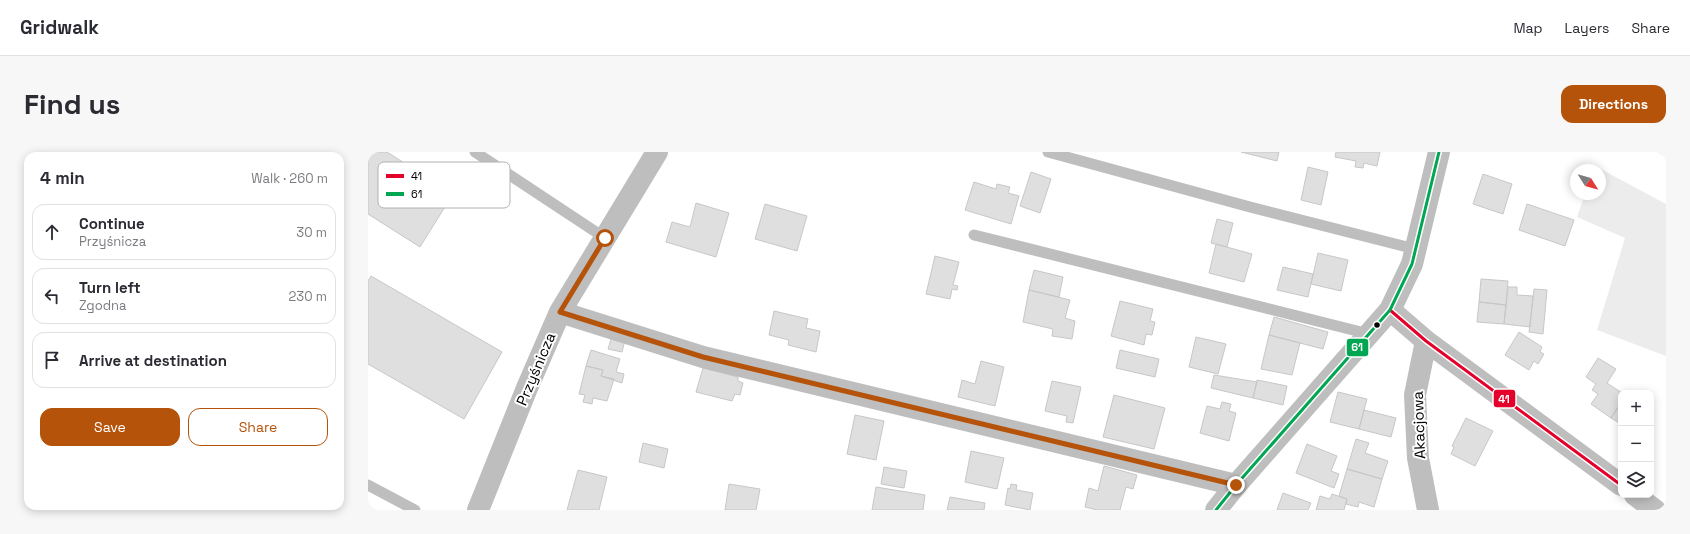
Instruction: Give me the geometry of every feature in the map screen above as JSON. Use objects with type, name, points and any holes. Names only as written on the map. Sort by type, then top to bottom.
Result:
[{"type":"street","name":"Przyśnicza","points":[[478,510],[527,388],[560,312],[657,152]]},
{"type":"street","points":[[1216,510],[1236,485],[1390,310],[1412,264],[1439,152]]},
{"type":"street","points":[[1390,310],[1426,340],[1618,483]]},
{"type":"street","points":[[560,312],[710,359],[1236,485]]},
{"type":"street","name":"Akacjowa","points":[[1426,340],[1415,395],[1418,458],[1428,510]]},
{"type":"street","points":[[1639,498],[1655,510]]},
{"type":"lane","points":[[475,152],[490,162]]},
{"type":"lane","points":[[1048,152],[1243,205],[1415,249]]},
{"type":"lane","points":[[510,175],[605,238]]},
{"type":"lane","points":[[974,234],[1369,334]]},
{"type":"lane","points":[[368,485],[415,510]]},
{"type":"shaded area","points":[[1606,172],[1666,204],[1666,356],[1597,330],[1625,238],[1577,217],[1583,200],[1606,200]]},
{"type":"building","points":[[368,152],[387,152],[403,162],[378,162],[378,208],[444,208],[420,247],[368,214]]},
{"type":"building","points":[[1241,152],[1279,152],[1277,161]]},
{"type":"building","points":[[1336,152],[1380,152],[1377,166],[1364,163],[1363,168],[1355,167],[1356,161],[1335,157]]},
{"type":"building","points":[[1658,152],[1666,152],[1666,156]]},
{"type":"building","points":[[1308,167],[1328,172],[1321,205],[1301,200]]},
{"type":"building","points":[[1031,172],[1051,179],[1040,213],[1020,206]]},
{"type":"building","points":[[1483,174],[1512,184],[1503,214],[1473,204]]},
{"type":"building","points":[[974,182],[996,189],[997,184],[1010,187],[1008,193],[1019,196],[1011,224],[965,210]]},
{"type":"building","points":[[696,203],[729,213],[716,257],[666,242],[672,222],[690,227]]},
{"type":"building","points":[[765,204],[807,216],[797,251],[755,239]]},
{"type":"building","points":[[1527,204],[1574,220],[1565,246],[1519,230]]},
{"type":"building","points":[[1217,219],[1233,223],[1227,247],[1211,243]]},
{"type":"building","points":[[1216,244],[1252,254],[1244,282],[1209,273]]},
{"type":"building","points":[[1318,253],[1348,260],[1341,291],[1311,284]]},
{"type":"building","points":[[935,256],[959,262],[953,285],[958,286],[957,290],[952,289],[950,299],[926,294]]},
{"type":"building","points":[[1283,267],[1313,274],[1308,297],[1277,290]]},
{"type":"building","points":[[1034,270],[1063,277],[1059,297],[1029,290]]},
{"type":"building","points":[[371,276],[502,352],[464,419],[368,364],[368,281]]},
{"type":"building","points":[[1481,279],[1508,281],[1506,305],[1479,302]]},
{"type":"building","points":[[1508,287],[1517,287],[1517,295],[1533,296],[1530,327],[1504,324]]},
{"type":"building","points":[[1534,289],[1547,290],[1543,334],[1529,332]]},
{"type":"building","points":[[1029,290],[1070,300],[1065,318],[1075,321],[1072,339],[1052,336],[1053,329],[1023,322]]},
{"type":"building","points":[[1120,301],[1153,309],[1150,321],[1155,322],[1152,335],[1146,334],[1144,345],[1111,336]]},
{"type":"building","points":[[1479,302],[1506,305],[1504,324],[1477,322]]},
{"type":"building","points":[[774,311],[808,319],[806,328],[820,331],[816,352],[788,345],[789,340],[769,335]]},
{"type":"building","points":[[1274,317],[1328,332],[1323,349],[1269,335]]},
{"type":"building","points":[[1519,332],[1542,347],[1540,352],[1544,354],[1538,364],[1534,361],[1529,370],[1505,355]]},
{"type":"building","points":[[1269,335],[1300,343],[1292,375],[1261,369]]},
{"type":"building","points":[[612,336],[625,340],[622,352],[608,349]]},
{"type":"building","points":[[1196,337],[1226,344],[1218,374],[1189,367]]},
{"type":"building","points":[[591,350],[620,359],[616,372],[624,374],[622,383],[601,376],[603,370],[586,366]]},
{"type":"building","points":[[1120,350],[1159,359],[1155,377],[1116,368]]},
{"type":"building","points":[[1598,358],[1616,369],[1607,383],[1618,390],[1618,408],[1611,418],[1591,404],[1598,394],[1592,390],[1596,384],[1586,377]]},
{"type":"building","points":[[981,361],[1004,367],[995,406],[958,397],[962,380],[975,384]]},
{"type":"building","points":[[586,366],[603,370],[601,376],[614,379],[607,401],[593,398],[592,404],[583,402],[585,395],[579,394]]},
{"type":"building","points":[[703,368],[738,377],[738,381],[743,383],[740,395],[735,394],[732,401],[696,392]]},
{"type":"building","points":[[1214,375],[1257,382],[1253,398],[1211,388]]},
{"type":"building","points":[[1257,380],[1287,386],[1283,405],[1253,398]]},
{"type":"building","points":[[1052,381],[1081,387],[1073,423],[1066,422],[1067,416],[1045,411]]},
{"type":"building","points":[[1338,392],[1367,399],[1359,429],[1330,422]]},
{"type":"building","points":[[1114,395],[1165,408],[1154,449],[1103,437]]},
{"type":"building","points":[[1222,402],[1231,404],[1229,411],[1236,413],[1229,441],[1200,433],[1207,406],[1220,409]]},
{"type":"building","points":[[1618,408],[1618,422],[1611,418]]},
{"type":"building","points":[[1364,410],[1396,418],[1391,437],[1359,429]]},
{"type":"building","points":[[855,415],[884,421],[876,460],[847,454]]},
{"type":"building","points":[[1466,418],[1493,431],[1475,466],[1451,454],[1454,447],[1452,446]]},
{"type":"building","points":[[1356,439],[1369,443],[1365,453],[1388,461],[1382,479],[1347,469]]},
{"type":"building","points":[[643,443],[668,449],[664,468],[639,462]]},
{"type":"building","points":[[1307,444],[1337,456],[1331,471],[1339,474],[1334,488],[1296,473]]},
{"type":"building","points":[[971,451],[1004,458],[997,489],[965,482]]},
{"type":"building","points":[[1104,466],[1137,475],[1133,489],[1126,487],[1120,510],[1097,510],[1085,507],[1089,488],[1098,491]]},
{"type":"building","points":[[884,467],[907,471],[904,488],[881,484]]},
{"type":"building","points":[[1347,469],[1382,479],[1374,507],[1359,502],[1358,507],[1346,504],[1347,499],[1339,496]]},
{"type":"building","points":[[578,470],[607,477],[599,510],[567,510]]},
{"type":"building","points":[[729,484],[760,489],[756,510],[725,510]]},
{"type":"building","points":[[1011,484],[1017,485],[1016,490],[1033,493],[1030,510],[1005,505],[1008,488],[1010,489]]},
{"type":"building","points":[[876,487],[925,495],[923,510],[872,510]]},
{"type":"building","points":[[1283,493],[1311,503],[1308,510],[1277,510]]},
{"type":"building","points":[[1332,494],[1347,499],[1344,510],[1316,510],[1320,496],[1330,499]]},
{"type":"building","points":[[950,497],[985,503],[984,510],[947,510]]},
{"type":"transit line","name":"61","points":[[1216,510],[1236,485],[1390,310],[1412,264],[1439,152]]},
{"type":"transit line","name":"41","points":[[1390,310],[1426,341],[1618,483]]},
{"type":"route","points":[[605,238],[560,312],[703,357],[896,405],[1236,485]]}]
